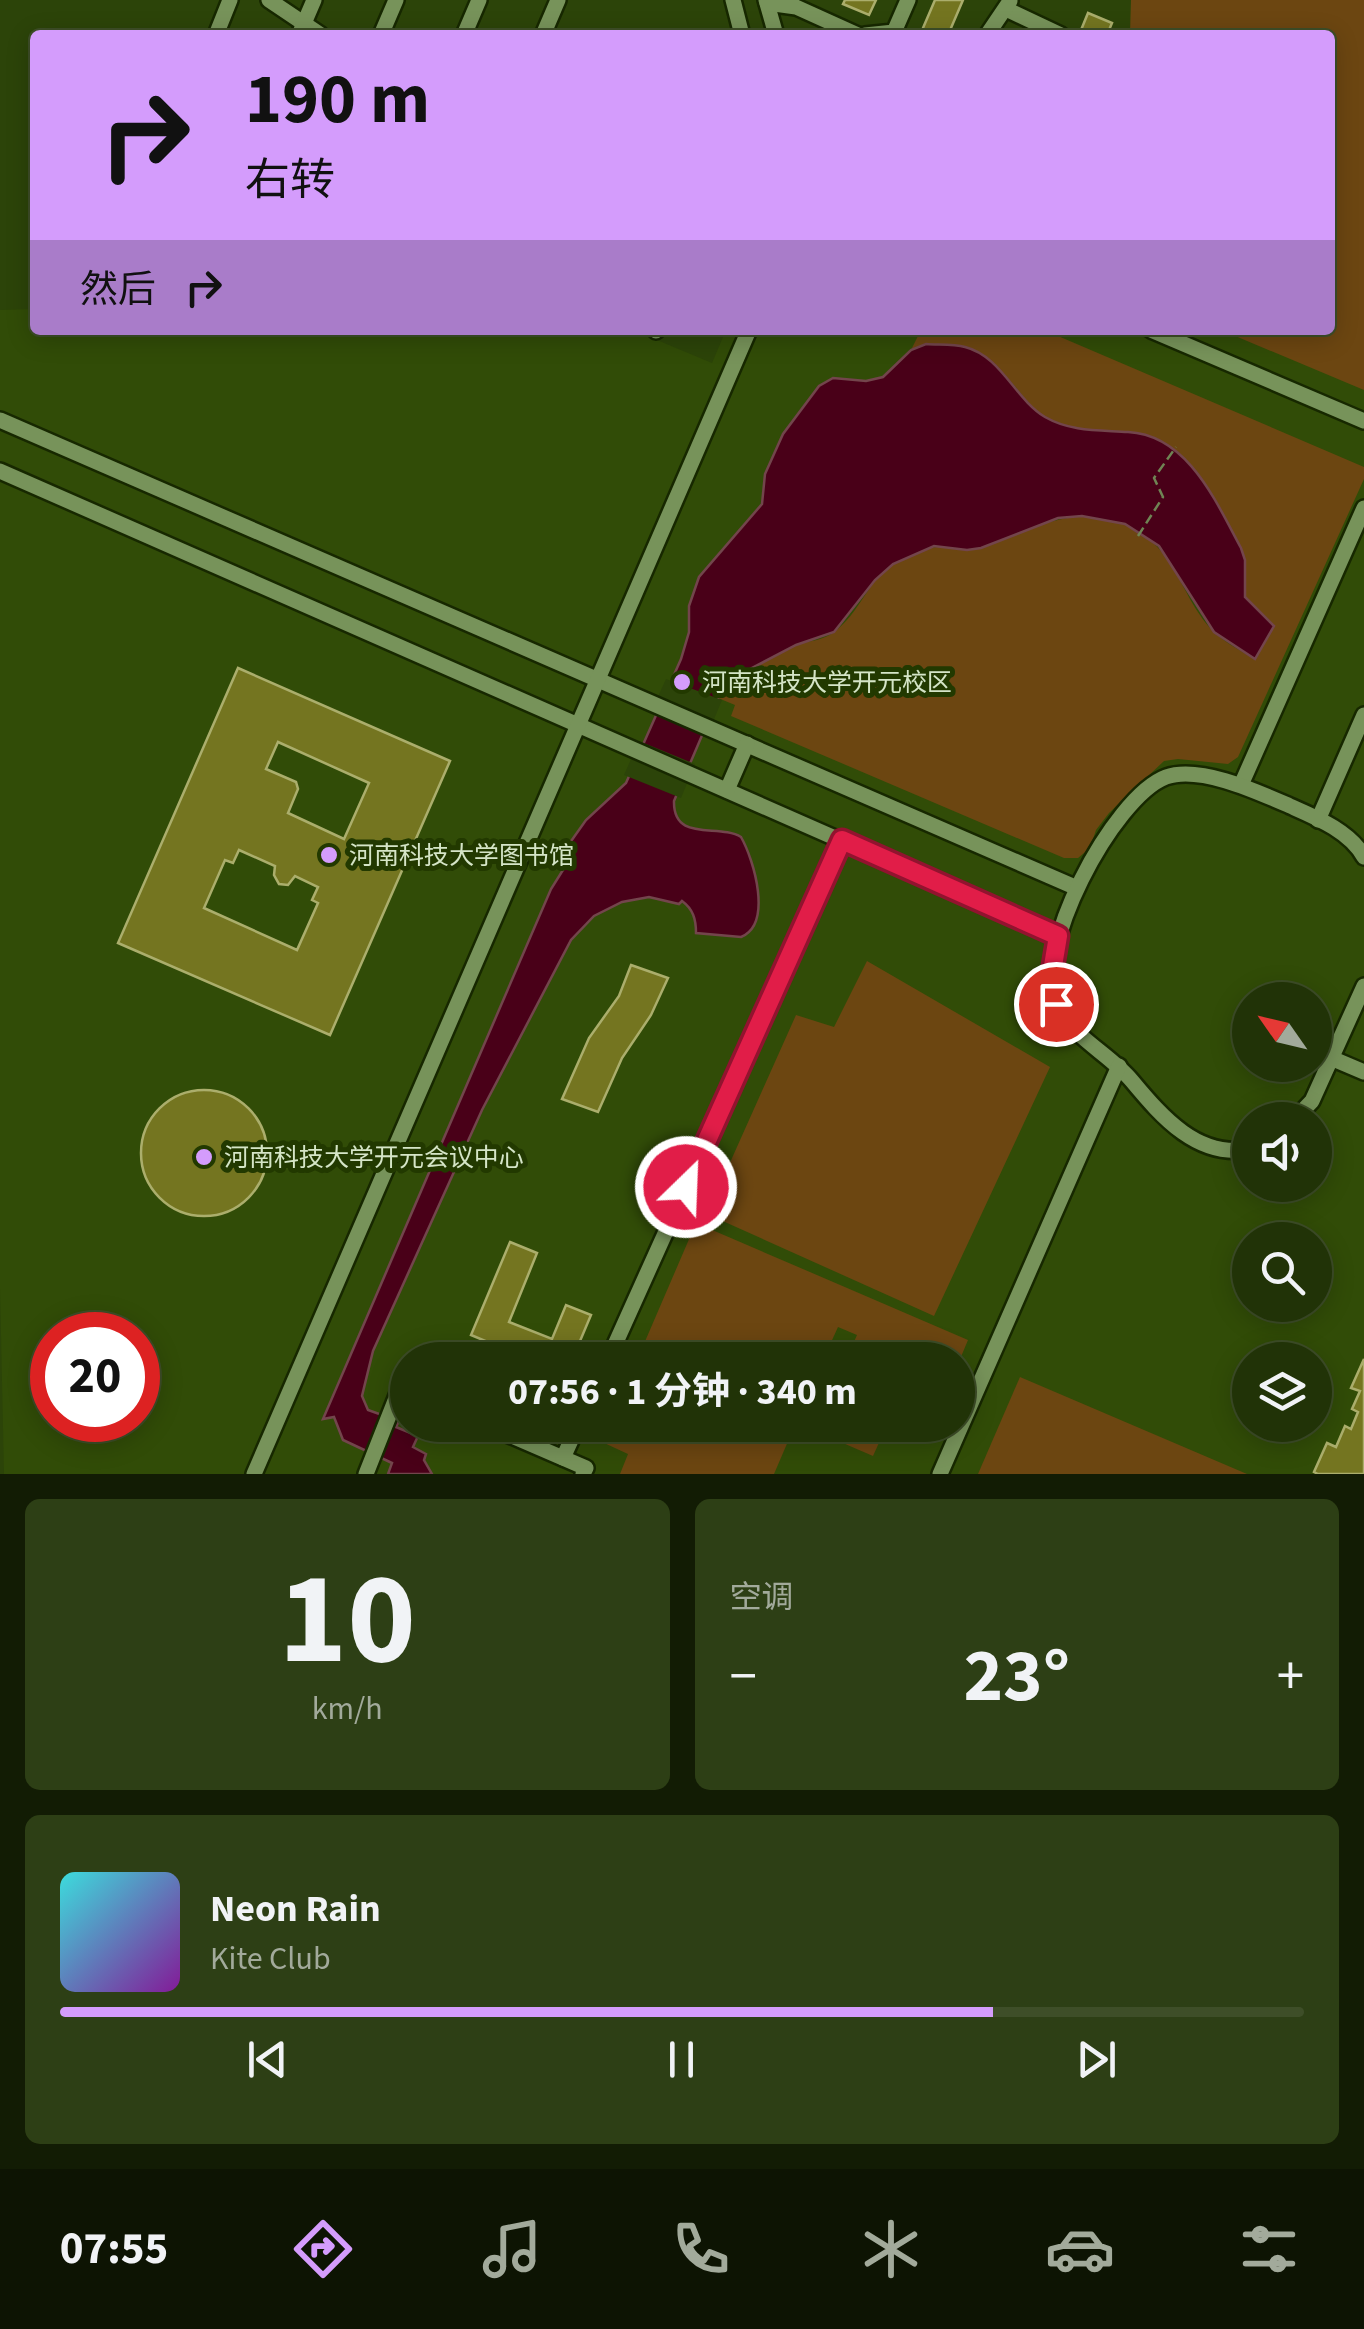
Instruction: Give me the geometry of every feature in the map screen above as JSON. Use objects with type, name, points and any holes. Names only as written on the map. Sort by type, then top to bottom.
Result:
[{"type":"lane","points":[[218,30],[230,0]]},
{"type":"lane","points":[[269,0],[301,30],[314,0]]},
{"type":"lane","points":[[383,30],[396,0]]},
{"type":"lane","points":[[466,30],[480,0]]},
{"type":"lane","points":[[545,30],[558,0]]},
{"type":"lane","points":[[733,0],[741,30]]},
{"type":"lane","points":[[895,30],[908,0]]},
{"type":"lane","points":[[774,30],[766,2],[810,6],[853,30]]},
{"type":"lane","points":[[991,30],[1009,5],[1053,30]]},
{"type":"lane","points":[[254,1474],[747,335]]},
{"type":"lane","points":[[1163,335],[1364,420]]},
{"type":"lane","points":[[0,420],[1077,888]]},
{"type":"lane","points":[[0,470],[1058,936]]},
{"type":"lane","points":[[1241,785],[1364,508]]},
{"type":"lane","points":[[1318,820],[1364,715]]},
{"type":"lane","points":[[727,790],[746,744]]},
{"type":"lane","points":[[1232,1152],[1194,1140],[1150,1103],[1119,1066],[1068,1023],[1056,1004],[1050,984],[1058,936],[1077,888],[1118,820],[1152,785],[1179,774],[1241,785],[1341,832],[1364,857]]},
{"type":"lane","points":[[616,1342],[842,840]]},
{"type":"lane","points":[[1332,1056],[1359,1012],[1364,986]]},
{"type":"lane","points":[[1332,1058],[1364,1072]]},
{"type":"lane","points":[[940,1474],[1119,1066]]},
{"type":"lane","points":[[366,1474],[390,1414]]},
{"type":"lane","points":[[526,1442],[586,1468],[584,1474]]},
{"type":"lane","points":[[563,1458],[570,1442]]},
{"type":"path","points":[[1138,536],[1163,497],[1154,478],[1176,447]]},
{"type":"shaded area","name":"河南科技大学开元校区","points":[[1131,0],[1364,0],[1364,1474],[4,1474],[0,1288],[0,310],[30,309],[30,335],[645,335],[712,363],[724,335],[1335,335],[1335,30],[1130,30]]},
{"type":"shaded area","points":[[1131,0],[1364,0],[1364,390],[1233,335],[1335,335],[1335,30],[1130,30]]},
{"type":"shaded area","points":[[918,335],[1056,335],[1364,467],[1364,479],[1238,757],[1228,764],[1164,761],[1109,813],[1096,830],[1090,848],[1078,858],[1064,858],[731,716],[735,705],[718,698],[743,672],[764,658],[834,632],[884,570],[900,559],[936,547],[973,549],[1067,518],[1106,518],[1143,535],[1167,558],[1211,629],[1254,659],[1274,626],[1245,597],[1245,560],[1158,439],[1064,425],[1043,416],[1006,377],[991,368],[926,344],[911,350]]},
{"type":"shaded area","points":[[926,344],[960,346],[978,352],[998,368],[1034,409],[1055,422],[1149,436],[1167,445],[1184,458],[1210,492],[1245,560],[1245,597],[1274,626],[1255,659],[1214,632],[1159,546],[1125,524],[1082,516],[1058,518],[981,548],[934,546],[893,564],[875,580],[834,632],[796,645],[731,679],[718,698],[674,801],[676,814],[689,827],[741,837],[758,891],[756,919],[751,930],[741,937],[696,933],[693,915],[682,901],[679,904],[649,897],[622,902],[594,916],[571,940],[482,1110],[373,1351],[362,1396],[368,1410],[390,1418],[390,1442],[415,1442],[413,1447],[426,1454],[424,1460],[432,1474],[388,1474],[392,1463],[343,1440],[334,1417],[323,1419],[551,889],[563,870],[569,844],[586,820],[626,783],[681,659],[689,632],[689,606],[699,577],[762,504],[765,474],[783,434],[819,386],[833,378],[866,381],[883,377],[911,350]]},
{"type":"shaded area","points":[[867,961],[1050,1067],[934,1316],[707,1214],[796,1015],[834,1027]]},
{"type":"shaded area","points":[[696,1223],[968,1340],[854,1342],[857,1335],[838,1327],[831,1342],[645,1342]]},
{"type":"shaded area","points":[[1020,1377],[1247,1474],[978,1474]]},
{"type":"shaded area","points":[[602,1442],[788,1442],[774,1474],[620,1474],[628,1454]]},
{"type":"shaded area","points":[[841,1442],[879,1442],[873,1456]]},
{"type":"pier","points":[[666,679],[722,700],[707,736],[651,712]]},
{"type":"pier","points":[[639,741],[695,764],[681,798],[624,775]]},
{"type":"building","points":[[845,0],[876,0],[869,15],[843,4]]},
{"type":"building","points":[[935,0],[963,0],[950,30],[922,30]]},
{"type":"building","points":[[1088,13],[1112,23],[1109,30],[1081,30]]},
{"type":"building","name":"河南科技大学图书馆","points":[[238,668],[450,761],[330,1035],[118,943]],"holes":[[[278,742],[369,783],[344,839],[288,813],[298,789],[296,782],[266,769]],[[239,850],[275,866],[279,884],[288,885],[295,876],[318,887],[312,900],[318,903],[297,950],[204,908],[225,860],[233,863]]]},
{"type":"building","points":[[631,965],[668,978],[651,1015],[622,1058],[598,1112],[562,1099],[589,1038],[619,996]]},
{"type":"building","name":"河南科技大学开元会议中心","points":[[204,1090],[228,1095],[248,1109],[262,1129],[267,1153],[262,1177],[248,1197],[228,1211],[204,1216],[180,1211],[160,1197],[146,1177],[141,1153],[146,1129],[160,1109],[180,1095]]},
{"type":"building","points":[[510,1242],[537,1253],[509,1322],[552,1339],[566,1305],[591,1315],[580,1342],[488,1342],[471,1335]]},
{"type":"building","points":[[1364,1359],[1364,1474],[1318,1474],[1314,1472],[1327,1443],[1336,1447],[1345,1426],[1351,1429],[1358,1412],[1352,1409],[1360,1391],[1351,1388]]},
{"type":"place","name":"河南科技大学开元校区","points":[[682,682]]},
{"type":"place","name":"河南科技大学图书馆","points":[[329,855]]},
{"type":"place","name":"河南科技大学开元会议中心","points":[[204,1157]]},
{"type":"route","points":[[686,1187],[842,840],[1058,936],[1050,984],[1056,1004]]}]
